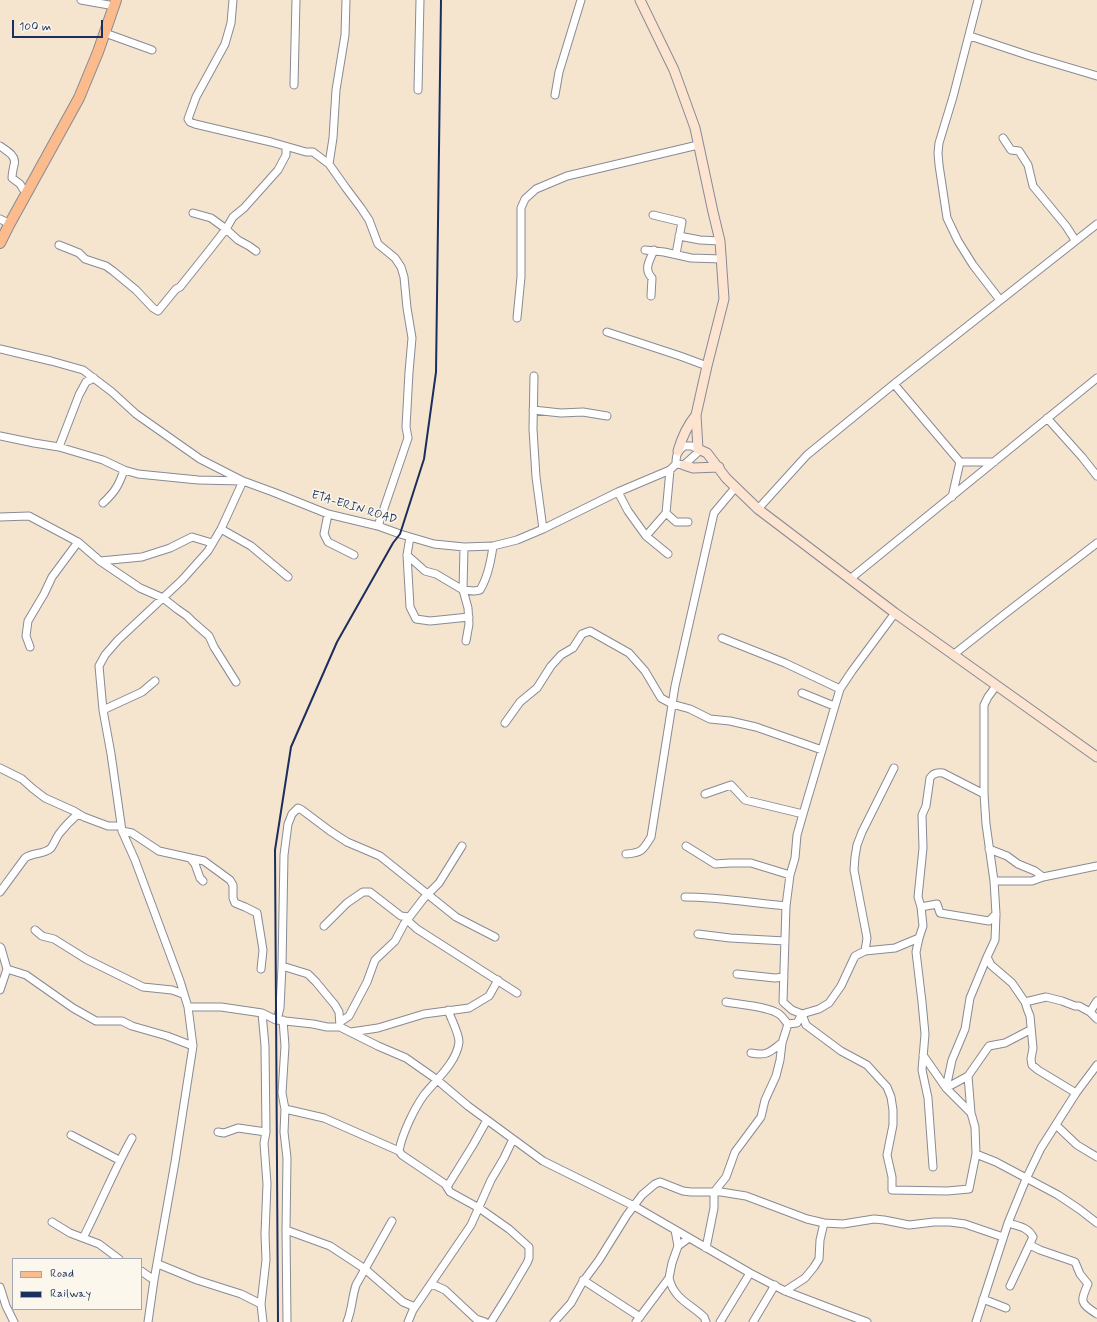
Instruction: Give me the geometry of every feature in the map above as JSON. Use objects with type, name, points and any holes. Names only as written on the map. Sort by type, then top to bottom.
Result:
[{"type":"main road","points":[[0,243],[79,98],[105,33],[111,2]]},
{"type":"main road","points":[[0,233],[3,221],[23,189],[87,69],[111,2]]},
{"type":"street","points":[[81,0],[111,2]]},
{"type":"street","points":[[233,0],[225,44],[196,97],[188,119],[190,122],[195,124],[306,152],[313,152],[329,164],[369,220],[378,244],[395,258],[404,277],[412,338],[406,427],[408,438],[378,526]]},
{"type":"street","points":[[294,85],[296,0]]},
{"type":"street","points":[[329,164],[333,138],[336,90],[345,35],[346,0]]},
{"type":"street","points":[[418,90],[420,0]]},
{"type":"street","points":[[555,95],[559,72],[581,0]]},
{"type":"street","points":[[640,0],[674,70],[695,128],[720,241],[724,299],[696,415],[698,448]]},
{"type":"street","points":[[978,0],[970,36],[938,153],[946,218],[973,265],[1000,300]]},
{"type":"street","points":[[105,33],[152,50]]},
{"type":"street","points":[[970,36],[1097,76]]},
{"type":"street","points":[[1003,138],[1011,150],[1019,151],[1028,165],[1033,186],[1066,226],[1075,240]]},
{"type":"street","points":[[0,146],[14,157],[15,162],[12,178],[20,184],[23,189]]},
{"type":"street","points":[[517,318],[521,277],[521,208],[525,199],[536,190],[567,176],[698,146]]},
{"type":"street","points":[[59,245],[79,253],[85,259],[106,266],[136,290],[152,308],[158,312],[226,229],[233,217],[244,208],[278,170],[286,155],[286,147]]},
{"type":"street","points":[[192,213],[207,216],[226,229],[238,240],[256,251]]},
{"type":"street","points":[[653,215],[682,222],[676,254]]},
{"type":"street","points":[[758,509],[807,455],[894,384],[1097,224]]},
{"type":"street","points":[[679,236],[700,240],[720,241]]},
{"type":"street","points":[[645,250],[654,250],[691,258],[722,258]]},
{"type":"street","points":[[650,296],[652,278],[648,275],[647,266],[654,250]]},
{"type":"street","points":[[607,332],[707,366]]},
{"type":"street","name":"ETA-ERIN ROAD","points":[[0,349],[83,370],[112,392],[136,414],[200,459],[243,481],[328,514],[378,526],[434,544],[464,547],[493,546],[517,540],[543,530],[618,492],[680,465],[697,453],[698,448]]},
{"type":"street","points":[[534,376],[533,429],[536,477],[543,530]]},
{"type":"street","points":[[59,447],[79,395],[86,382],[94,378]]},
{"type":"street","points":[[850,579],[1097,378]]},
{"type":"street","points":[[894,384],[960,462],[994,462]]},
{"type":"street","points":[[533,410],[561,413],[583,412],[607,416]]},
{"type":"street","points":[[696,415],[683,435],[676,459],[680,465],[692,468],[719,467]]},
{"type":"street","points":[[1047,418],[1082,456],[1097,476]]},
{"type":"street","points":[[0,436],[59,447],[103,460],[124,470],[138,474],[198,480],[243,481],[221,529],[208,551],[182,580],[118,640],[105,655],[99,666],[103,710],[122,829],[180,980],[188,1007],[193,1046],[148,1322]]},
{"type":"street","points":[[678,451],[684,446],[688,446],[698,448],[707,453],[735,488],[758,509],[895,613],[1097,757]]},
{"type":"street","points":[[952,497],[960,462]]},
{"type":"street","points":[[103,503],[116,489],[124,470]]},
{"type":"street","points":[[646,536],[666,513],[670,470]]},
{"type":"street","points":[[626,854],[636,854],[644,850],[651,837],[674,686],[714,513],[735,488]]},
{"type":"street","points":[[618,492],[628,511],[646,536],[668,554]]},
{"type":"street","points":[[666,513],[676,522],[688,522]]},
{"type":"street","points":[[328,514],[324,534],[328,542],[354,556]]},
{"type":"street","points":[[0,517],[29,516],[78,542],[100,561],[140,588],[163,598],[188,616],[209,636],[214,647],[236,682]]},
{"type":"street","points":[[221,529],[251,546],[288,577]]},
{"type":"street","points":[[100,561],[142,557],[170,548],[192,537],[212,543]]},
{"type":"street","points":[[410,537],[407,555],[410,606],[416,619],[430,621],[468,617]]},
{"type":"street","points":[[30,647],[26,636],[28,620],[44,594],[52,577],[78,542]]},
{"type":"street","points":[[953,655],[1097,544]]},
{"type":"street","points":[[407,555],[425,571],[436,574],[463,590],[474,591],[480,590],[483,585],[492,558],[493,546]]},
{"type":"street","points":[[464,547],[463,590],[468,608],[469,624],[466,641]]},
{"type":"street","points":[[895,613],[852,670],[840,689],[834,706],[797,835],[790,875],[786,906],[783,1002],[792,1010],[802,1014],[820,1009],[829,1003],[841,986],[856,956],[865,951],[895,948],[920,938]]},
{"type":"street","points":[[505,723],[520,702],[537,688],[551,666],[561,655],[573,648],[582,634],[590,631],[629,653],[645,671],[661,698],[672,704],[690,709],[710,719],[730,721],[756,727],[822,750]]},
{"type":"street","points":[[722,638],[786,663],[840,689]]},
{"type":"street","points":[[103,710],[142,692],[155,681]]},
{"type":"street","points":[[946,1088],[952,1060],[965,1029],[970,998],[995,940],[996,914],[994,881],[989,849],[984,794],[984,705],[996,686]]},
{"type":"street","points":[[802,693],[834,706]]},
{"type":"street","points":[[0,768],[22,779],[45,798],[84,817],[132,833],[159,851],[204,861],[230,880],[233,885],[233,898],[236,903],[257,913],[263,950],[261,968]]},
{"type":"street","points":[[865,951],[867,938],[854,870],[855,857],[857,845],[862,832],[894,768]]},
{"type":"street","points":[[934,1167],[928,1098],[922,1070],[924,1026],[916,952],[923,926],[921,907],[918,897],[923,848],[922,815],[926,806],[930,778],[938,772],[943,773],[984,794]]},
{"type":"street","points":[[705,794],[731,785],[745,800],[803,814]]},
{"type":"street","points":[[287,1322],[287,1158],[284,1132],[285,1109],[282,1093],[285,1046],[280,1020],[280,1008],[284,855],[288,824],[292,814],[298,808],[347,842],[380,856],[456,916],[495,938]]},
{"type":"street","points":[[0,892],[25,858],[29,855],[40,853],[50,848],[58,835],[78,814]]},
{"type":"street","points":[[188,1007],[221,1007],[262,1013],[280,1020],[327,1027],[340,1024],[349,1016],[367,982],[375,960],[395,941],[408,918],[439,883],[462,846]]},
{"type":"street","points":[[686,846],[715,864],[730,862],[751,863],[790,875]]},
{"type":"street","points":[[989,849],[1014,860],[1018,864],[1035,871],[1043,877]]},
{"type":"street","points":[[190,858],[195,864],[200,878],[203,881]]},
{"type":"street","points":[[994,881],[1032,881],[1043,877],[1097,866]]},
{"type":"street","points":[[324,926],[347,903],[362,892],[370,892],[401,916],[408,918],[417,929],[517,993]]},
{"type":"street","points":[[685,898],[723,898],[786,906]]},
{"type":"street","points":[[921,907],[937,904],[940,913],[989,921],[996,914]]},
{"type":"street","points":[[35,930],[42,936],[54,939],[86,959],[143,987],[172,990],[183,994]]},
{"type":"street","points":[[698,934],[730,938],[785,941]]},
{"type":"street","points":[[0,947],[6,968],[0,990]]},
{"type":"street","points":[[987,957],[991,965],[1012,984],[1025,1002],[1030,1016],[1030,1030],[1033,1048],[1031,1059],[1032,1065],[1076,1093]]},
{"type":"street","points":[[282,966],[308,974],[335,1005],[339,1012],[340,1024],[351,1032],[378,1046],[406,1058],[542,1161],[634,1206],[750,1273],[785,1290],[867,1322]]},
{"type":"street","points":[[6,968],[26,975],[73,1008],[96,1021],[122,1021],[132,1026],[167,1036],[193,1046]]},
{"type":"street","points":[[737,974],[775,978],[784,977]]},
{"type":"street","points":[[351,1032],[378,1028],[424,1014],[468,1008],[489,996],[498,980]]},
{"type":"street","points":[[1025,1002],[1046,997],[1079,1006],[1090,1012],[1097,1019]]},
{"type":"street","points":[[1090,1012],[1097,1001]]},
{"type":"street","points":[[726,1002],[755,1006],[776,1012],[781,1015],[788,1024]]},
{"type":"street","points":[[399,1151],[400,1144],[412,1116],[423,1097],[436,1080],[449,1067],[459,1042],[448,1010]]},
{"type":"street","points":[[262,1013],[265,1046],[266,1132],[264,1143],[267,1184],[265,1234],[266,1260],[261,1304],[263,1322]]},
{"type":"street","points":[[788,1024],[797,1023],[802,1014]]},
{"type":"street","points":[[802,1014],[806,1026],[841,1051],[867,1065],[887,1087],[891,1097],[893,1110],[893,1125],[887,1155],[892,1177],[892,1190],[947,1191],[968,1189],[976,1154],[975,1127],[971,1113],[968,1076]]},
{"type":"street","points":[[706,1248],[714,1208],[714,1192],[726,1177],[736,1152],[761,1117],[765,1100],[776,1076],[782,1043],[788,1024]]},
{"type":"street","points":[[946,1088],[968,1076],[988,1046],[1005,1043],[1030,1030]]},
{"type":"street","points":[[751,1053],[762,1055],[767,1054],[782,1043]]},
{"type":"street","points":[[767,1054],[780,1060]]},
{"type":"street","points":[[923,1055],[946,1088],[971,1113]]},
{"type":"street","points":[[976,1322],[1003,1237],[1026,1179],[1041,1148],[1076,1093],[1097,1065]]},
{"type":"street","points":[[285,1109],[324,1118],[399,1151],[402,1155],[445,1184],[450,1192],[479,1208],[508,1229],[529,1247],[529,1258],[527,1263],[491,1322]]},
{"type":"street","points":[[447,1187],[487,1120]]},
{"type":"street","points":[[1056,1125],[1077,1145],[1097,1157]]},
{"type":"street","points":[[218,1132],[224,1133],[238,1128],[266,1132]]},
{"type":"street","points":[[71,1135],[119,1160]]},
{"type":"street","points":[[83,1238],[96,1213],[119,1160],[132,1138]]},
{"type":"street","points":[[408,1322],[415,1307],[471,1225],[491,1180],[513,1139]]},
{"type":"street","points":[[976,1154],[996,1162],[1058,1195],[1097,1223]]},
{"type":"street","points":[[554,1322],[571,1303],[583,1280],[599,1260],[642,1195],[649,1188],[660,1182],[683,1191],[721,1192],[746,1196],[807,1219],[824,1223],[843,1224],[874,1219],[909,1225],[950,1222],[965,1224],[1003,1237]]},
{"type":"street","points":[[347,1322],[350,1315],[352,1296],[356,1285],[392,1221]]},
{"type":"street","points":[[52,1222],[66,1231],[99,1244],[118,1258]]},
{"type":"street","points":[[785,1290],[805,1278],[819,1259],[820,1240],[824,1223]]},
{"type":"street","points":[[1008,1223],[1030,1231],[1033,1237],[1010,1286]]},
{"type":"street","points":[[286,1230],[330,1246],[365,1269],[403,1302],[415,1307]]},
{"type":"street","points":[[675,1230],[678,1246],[669,1278],[671,1287],[676,1294],[704,1317],[706,1322]]},
{"type":"street","points":[[678,1246],[689,1238]]},
{"type":"street","points":[[1030,1245],[1075,1262],[1080,1274],[1088,1284],[1082,1300],[1084,1304],[1097,1314]]},
{"type":"street","points":[[158,1264],[197,1280],[240,1294],[261,1304]]},
{"type":"street","points":[[142,1273],[154,1280]]},
{"type":"street","points":[[720,1322],[750,1273]]},
{"type":"street","points":[[583,1280],[638,1320],[669,1278]]},
{"type":"street","points":[[432,1284],[445,1290],[476,1319],[484,1322]]},
{"type":"street","points":[[753,1322],[775,1285]]},
{"type":"street","points":[[0,1287],[6,1306],[14,1322]]},
{"type":"street","points":[[983,1299],[1006,1308]]},
{"type":"railway","points":[[278,1322],[275,850],[291,747],[337,642],[393,543],[400,534],[424,459],[436,372],[441,0]]}]
